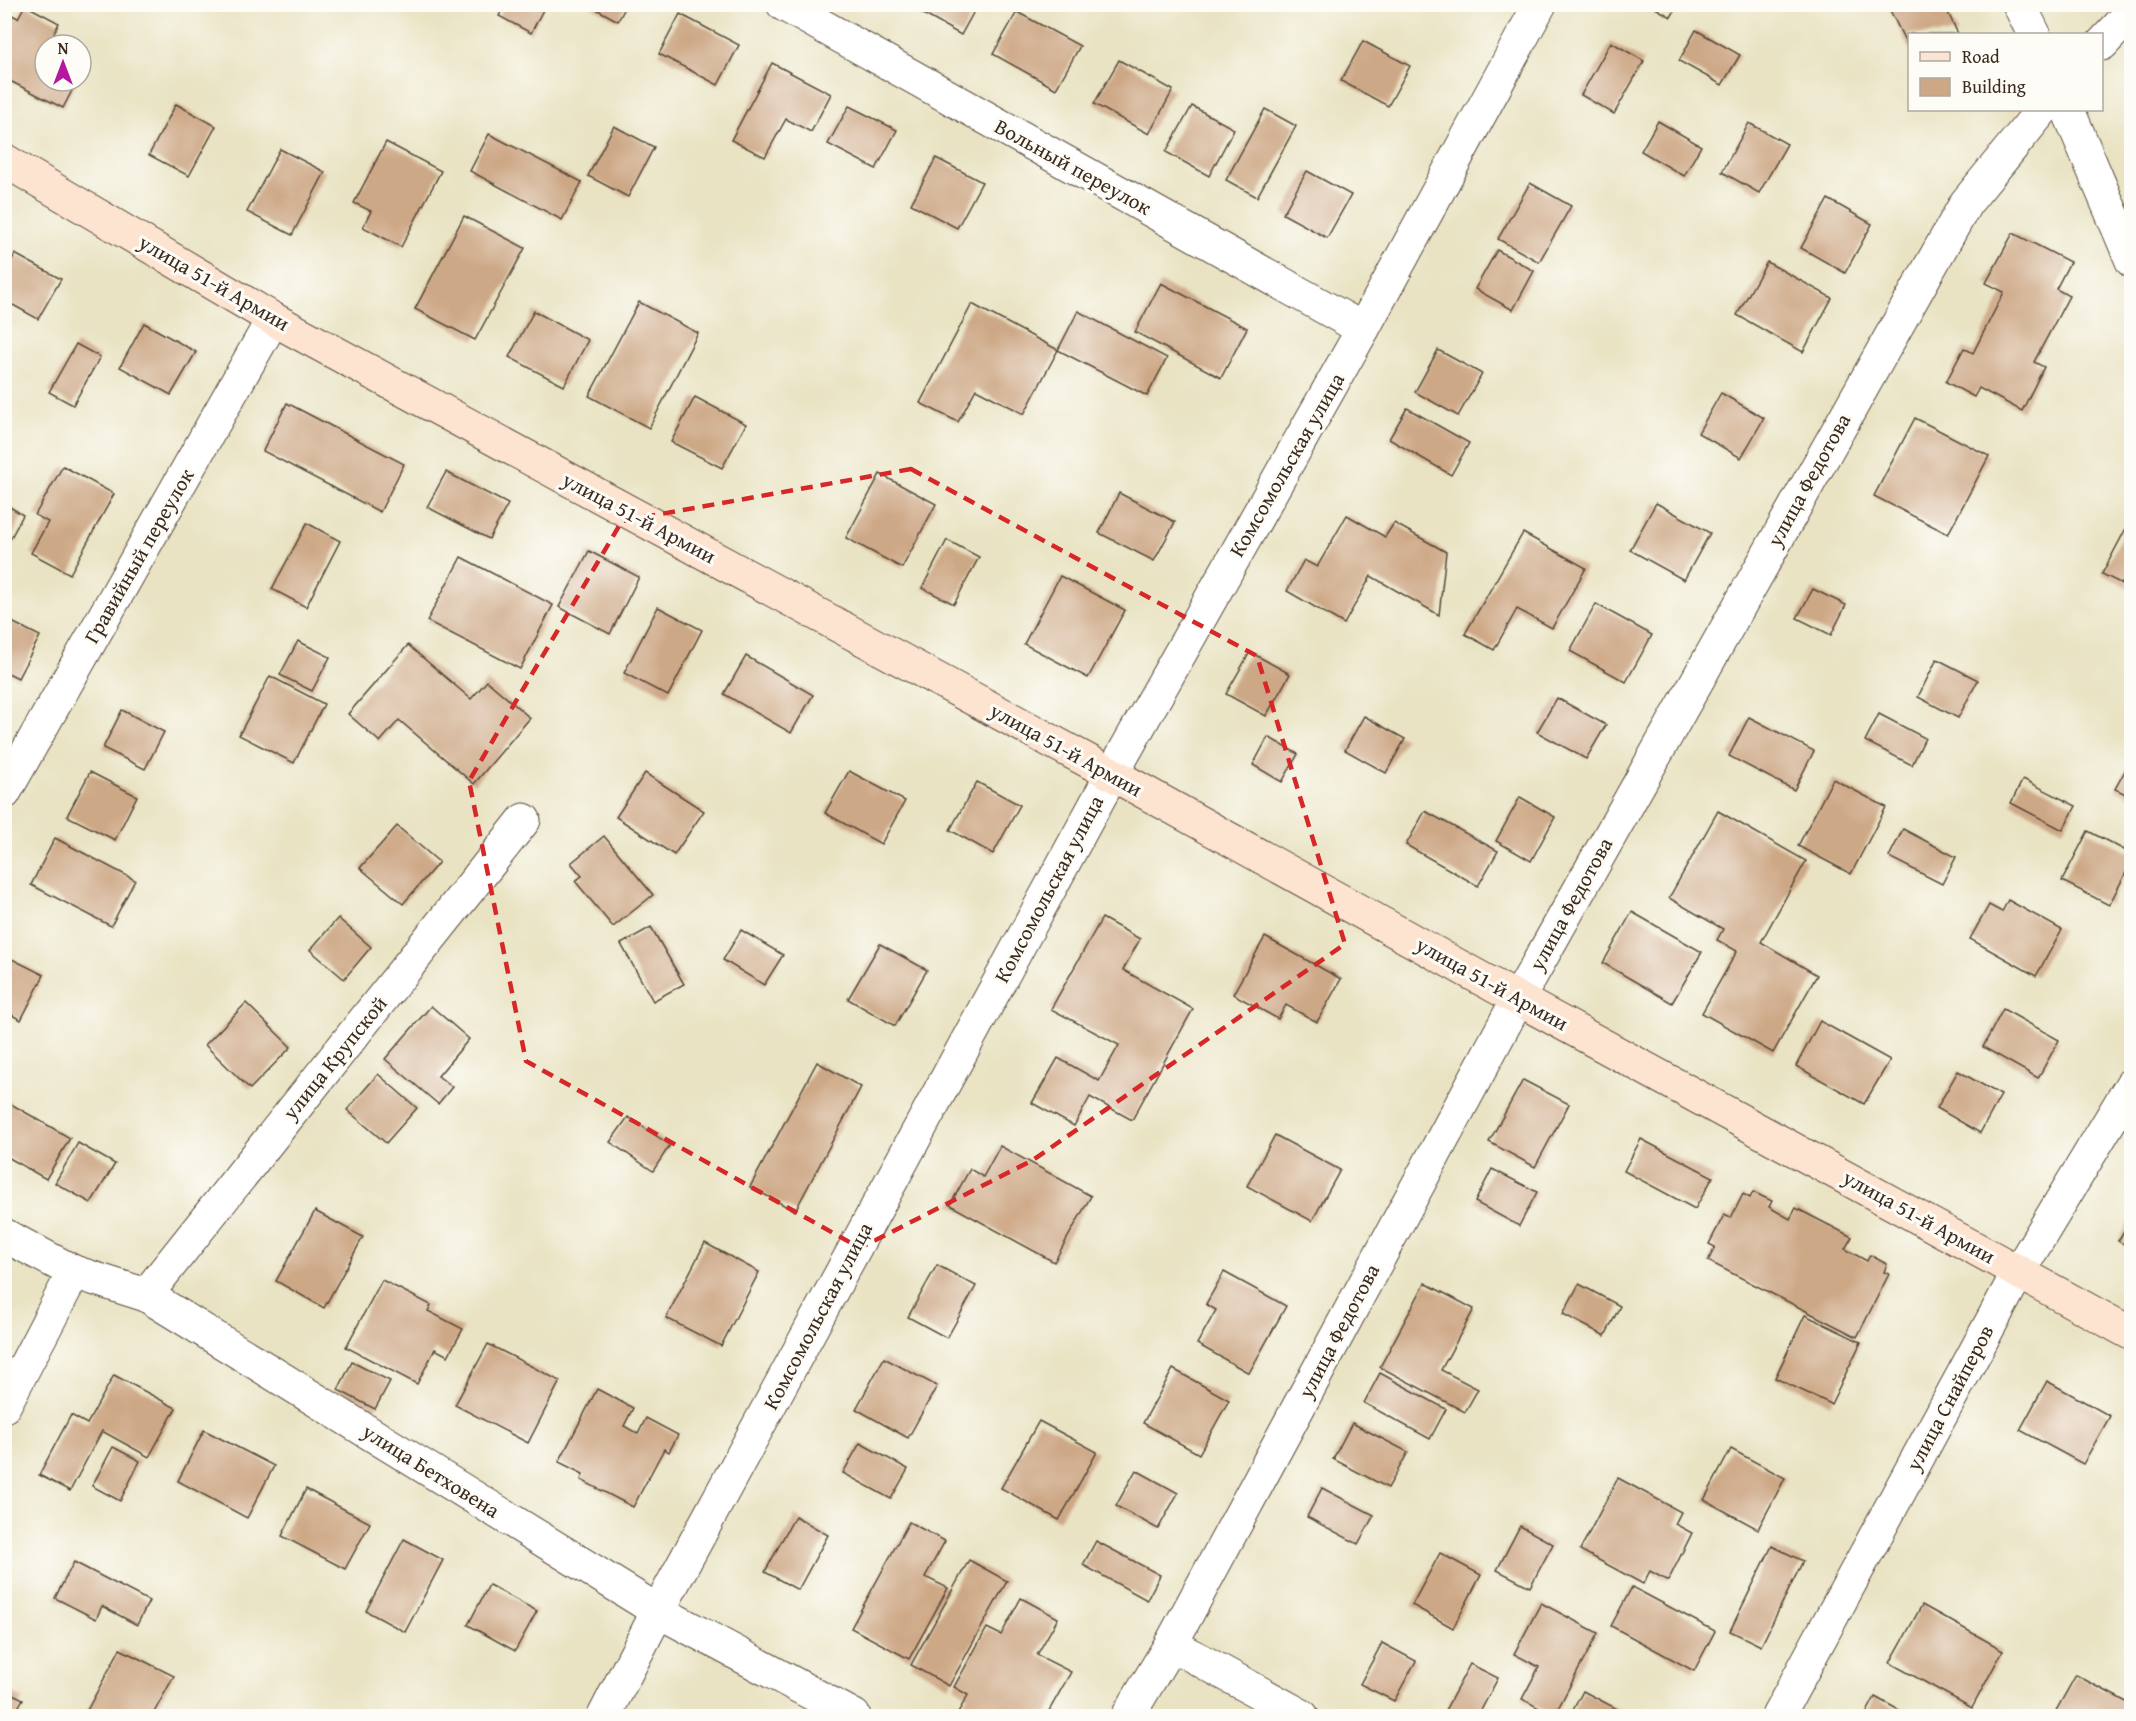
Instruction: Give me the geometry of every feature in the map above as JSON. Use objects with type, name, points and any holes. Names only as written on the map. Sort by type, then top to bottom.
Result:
[{"type":"main road","name":"улица 51-й Армии","points":[[4,160],[273,319],[1112,774],[1518,999],[2132,1334]]},
{"type":"street","name":"Вольный переулок","points":[[783,4],[1364,329]]},
{"type":"street","name":"Комсомольская улица","points":[[604,1716],[658,1611],[1112,774],[1364,329],[1540,4]]},
{"type":"street","points":[[2019,4],[2034,33]]},
{"type":"street","points":[[2103,43],[2132,12]]},
{"type":"street","name":"улица Федотова","points":[[1128,1716],[1171,1644],[1518,999],[1966,203],[2041,111]]},
{"type":"street","points":[[2068,111],[2132,261]]},
{"type":"street","name":"Гравийный переулок","points":[[4,793],[273,319]]},
{"type":"street","name":"улица Крупской","points":[[146,1295],[524,820]]},
{"type":"street","name":"улица Снайперов","points":[[1778,1716],[2019,1271],[2132,1084]]},
{"type":"street","name":"улица Бетховена","points":[[4,1235],[75,1272],[146,1295],[658,1611],[854,1716]]},
{"type":"street","points":[[4,1406],[75,1272]]},
{"type":"street","points":[[1171,1644],[1302,1716]]},
{"type":"highlighted area","points":[[911,469],[1257,656],[1345,944],[1033,1160],[860,1248],[526,1061],[469,781],[622,521]]},
{"type":"building","points":[[505,4],[546,4],[531,33],[499,16]]},
{"type":"building","points":[[587,4],[627,4],[618,21]]},
{"type":"building","points":[[905,4],[978,4],[961,35]]},
{"type":"building","points":[[1648,4],[1679,4],[1671,17]]},
{"type":"building","points":[[1887,4],[1944,4],[1958,33],[1908,33],[1908,47]]},
{"type":"building","points":[[25,5],[59,23],[54,33],[33,33],[33,93],[4,78],[4,14],[6,12],[18,18]]},
{"type":"building","points":[[1017,12],[1080,46],[1056,89],[993,54]]},
{"type":"building","points":[[680,14],[739,45],[718,85],[659,54]]},
{"type":"building","points":[[1696,30],[1740,55],[1722,85],[1679,61]]},
{"type":"building","points":[[1363,41],[1410,66],[1388,106],[1341,81]]},
{"type":"building","points":[[1611,42],[1644,61],[1614,114],[1581,95]]},
{"type":"building","points":[[1119,60],[1173,90],[1149,134],[1094,104]]},
{"type":"building","points":[[772,63],[831,94],[811,132],[786,119],[765,157],[731,140]]},
{"type":"building","points":[[34,93],[71,93],[63,108]]},
{"type":"building","points":[[176,104],[216,126],[189,176],[149,155]]},
{"type":"building","points":[[849,106],[897,130],[876,169],[828,144]]},
{"type":"building","points":[[1192,106],[1234,129],[1209,176],[1166,152]]},
{"type":"building","points":[[1265,109],[1296,126],[1257,197],[1226,180]]},
{"type":"building","points":[[1658,121],[1701,146],[1684,176],[1641,151]]},
{"type":"building","points":[[1749,123],[1787,144],[1759,193],[1722,172]]},
{"type":"building","points":[[614,126],[654,147],[628,197],[588,176]]},
{"type":"building","points":[[489,134],[582,182],[562,220],[470,171]]},
{"type":"building","points":[[386,142],[441,171],[401,247],[363,227],[371,211],[354,203]]},
{"type":"building","points":[[280,149],[325,172],[292,235],[247,212]]},
{"type":"building","points":[[936,158],[982,182],[957,228],[911,204]]},
{"type":"building","points":[[1307,171],[1351,195],[1327,238],[1283,214]]},
{"type":"building","points":[[1530,183],[1571,206],[1539,262],[1498,239]]},
{"type":"building","points":[[1828,199],[1872,224],[1845,273],[1801,248]]},
{"type":"building","points":[[464,216],[525,248],[475,340],[415,309]]},
{"type":"building","points":[[2013,233],[2070,262],[2056,289],[2069,296],[2034,362],[2044,367],[2022,411],[1979,388],[1974,397],[1946,382],[1964,348],[1973,353],[2004,292],[1986,283]]},
{"type":"building","points":[[1497,250],[1534,271],[1513,310],[1475,289]]},
{"type":"building","points":[[15,254],[61,279],[38,319],[4,300],[4,273]]},
{"type":"building","points":[[1767,262],[1832,298],[1803,352],[1737,315]]},
{"type":"building","points":[[1161,283],[1247,328],[1221,378],[1135,332]]},
{"type":"building","points":[[639,302],[698,333],[649,428],[589,396]]},
{"type":"building","points":[[972,304],[1058,350],[1024,414],[976,389],[958,422],[920,403]]},
{"type":"building","points":[[534,311],[588,340],[564,386],[509,357]]},
{"type":"building","points":[[1078,311],[1167,358],[1147,396],[1058,350]]},
{"type":"building","points":[[144,323],[196,352],[171,395],[120,367]]},
{"type":"building","points":[[76,344],[100,357],[73,405],[49,392]]},
{"type":"building","points":[[1438,350],[1482,374],[1458,416],[1415,392]]},
{"type":"building","points":[[1721,393],[1764,418],[1741,458],[1698,433]]},
{"type":"building","points":[[695,397],[746,424],[722,468],[671,442]]},
{"type":"building","points":[[287,403],[404,464],[380,512],[263,451]]},
{"type":"building","points":[[1407,408],[1469,443],[1451,475],[1389,439]]},
{"type":"building","points":[[1915,418],[1989,456],[1948,534],[1874,496]]},
{"type":"building","points":[[63,466],[114,494],[70,574],[31,553],[48,522],[35,515]]},
{"type":"building","points":[[446,472],[508,504],[489,539],[427,507]]},
{"type":"building","points":[[880,474],[936,504],[902,568],[846,538]]},
{"type":"building","points":[[1119,493],[1175,522],[1154,561],[1099,533]]},
{"type":"building","points":[[1656,503],[1710,533],[1684,580],[1630,550]]},
{"type":"building","points":[[5,504],[23,515],[7,545],[5,544]]},
{"type":"building","points":[[1347,515],[1385,537],[1394,523],[1446,552],[1439,615],[1371,576],[1344,624],[1287,591],[1304,560],[1317,567]]},
{"type":"building","points":[[2132,517],[2132,589],[2102,574]]},
{"type":"building","points":[[307,523],[340,541],[306,607],[272,589]]},
{"type":"building","points":[[1523,533],[1586,568],[1552,628],[1517,609],[1494,650],[1465,634]]},
{"type":"building","points":[[947,540],[979,557],[954,604],[922,588]]},
{"type":"building","points":[[589,551],[639,577],[610,634],[559,607]]},
{"type":"building","points":[[461,557],[553,605],[520,669],[427,621]]},
{"type":"building","points":[[1060,576],[1125,610],[1088,678],[1024,644]]},
{"type":"building","points":[[1813,589],[1846,605],[1831,635],[1797,618]]},
{"type":"building","points":[[1596,604],[1652,635],[1626,682],[1570,651]]},
{"type":"building","points":[[658,607],[702,630],[668,696],[624,673]]},
{"type":"building","points":[[4,618],[40,636],[18,678],[4,671]]},
{"type":"building","points":[[298,641],[330,657],[312,691],[280,675]]},
{"type":"building","points":[[408,645],[471,699],[487,681],[530,718],[474,784],[399,720],[380,742],[348,714]]},
{"type":"building","points":[[1250,652],[1290,674],[1266,716],[1226,694]]},
{"type":"building","points":[[746,656],[813,695],[791,733],[724,694]]},
{"type":"building","points":[[1937,659],[1978,680],[1958,718],[1918,697]]},
{"type":"building","points":[[270,676],[324,704],[294,763],[239,735]]},
{"type":"building","points":[[1557,698],[1606,725],[1586,759],[1537,732]]},
{"type":"building","points":[[122,710],[164,732],[145,769],[103,748]]},
{"type":"building","points":[[1879,714],[1925,738],[1912,765],[1865,741]]},
{"type":"building","points":[[1364,716],[1405,739],[1386,773],[1345,750]]},
{"type":"building","points":[[1749,717],[1814,751],[1794,790],[1729,756]]},
{"type":"building","points":[[1268,737],[1298,754],[1282,782],[1253,765]]},
{"type":"building","points":[[2132,758],[2132,797],[2115,789]]},
{"type":"building","points":[[849,771],[905,801],[881,844],[825,813]]},
{"type":"building","points":[[90,772],[137,796],[115,840],[67,816]]},
{"type":"building","points":[[645,773],[704,811],[674,855],[616,817]]},
{"type":"building","points":[[1833,779],[1886,807],[1851,874],[1798,846]]},
{"type":"building","points":[[2023,779],[2076,806],[2063,830],[2011,803]]},
{"type":"building","points":[[977,782],[1020,805],[993,854],[950,830]]},
{"type":"building","points":[[1520,797],[1555,817],[1531,861],[1496,841]]},
{"type":"building","points":[[1425,811],[1498,851],[1478,886],[1406,845]]},
{"type":"building","points":[[1718,811],[1806,861],[1761,942],[1817,975],[1773,1053],[1702,1013],[1737,951],[1717,940],[1723,929],[1669,898]]},
{"type":"building","points":[[397,826],[439,862],[403,904],[360,868]]},
{"type":"building","points":[[1903,829],[1956,857],[1942,884],[1889,857]]},
{"type":"building","points":[[2088,831],[2132,854],[2132,861],[2109,905],[2062,881]]},
{"type":"building","points":[[604,836],[653,895],[613,927],[575,881],[582,876],[571,863]]},
{"type":"building","points":[[55,838],[135,880],[111,926],[31,885]]},
{"type":"building","points":[[2008,900],[2062,930],[2036,976],[1970,939],[1989,905],[2002,912]]},
{"type":"building","points":[[1632,912],[1702,952],[1672,1003],[1603,963]]},
{"type":"building","points":[[338,918],[371,947],[344,979],[310,950]]},
{"type":"building","points":[[1102,918],[1140,939],[1123,970],[1193,1009],[1132,1120],[1090,1097],[1074,1126],[1032,1103],[1058,1058],[1099,1081],[1119,1045],[1051,1009]]},
{"type":"building","points":[[651,927],[684,984],[653,1001],[621,944]]},
{"type":"building","points":[[741,930],[783,955],[764,985],[723,960]]},
{"type":"building","points":[[1265,937],[1341,979],[1317,1022],[1286,1005],[1278,1019],[1233,994]]},
{"type":"building","points":[[880,944],[927,970],[895,1026],[848,999]]},
{"type":"building","points":[[4,955],[44,975],[21,1020],[4,1011]]},
{"type":"building","points":[[246,1003],[291,1047],[250,1089],[205,1045]]},
{"type":"building","points":[[431,1006],[469,1039],[438,1076],[452,1087],[438,1104],[385,1059]]},
{"type":"building","points":[[2003,1009],[2059,1040],[2038,1078],[1983,1047]]},
{"type":"building","points":[[1820,1021],[1890,1060],[1864,1104],[1796,1066]]},
{"type":"building","points":[[817,1062],[861,1087],[795,1211],[750,1187]]},
{"type":"building","points":[[1958,1071],[2001,1095],[1980,1133],[1937,1108]]},
{"type":"building","points":[[378,1074],[417,1108],[386,1143],[347,1110]]},
{"type":"building","points":[[1523,1080],[1569,1104],[1535,1167],[1489,1142]]},
{"type":"building","points":[[4,1100],[70,1138],[46,1179],[4,1155]]},
{"type":"building","points":[[628,1117],[670,1145],[653,1171],[610,1142]]},
{"type":"building","points":[[1275,1135],[1340,1170],[1312,1221],[1247,1186]]},
{"type":"building","points":[[1641,1139],[1713,1177],[1695,1209],[1624,1171]]},
{"type":"building","points":[[78,1143],[115,1164],[91,1203],[55,1183]]},
{"type":"building","points":[[1000,1146],[1091,1196],[1054,1262],[950,1205],[970,1169],[983,1177]]},
{"type":"building","points":[[1492,1169],[1537,1192],[1519,1226],[1475,1202]]},
{"type":"building","points":[[1753,1192],[1772,1201],[1769,1207],[1790,1219],[1796,1208],[1852,1237],[1845,1249],[1867,1261],[1870,1255],[1887,1264],[1884,1272],[1889,1274],[1857,1337],[1708,1261],[1715,1247],[1709,1244],[1724,1215],[1731,1218],[1743,1194],[1750,1198]]},
{"type":"building","points":[[315,1211],[363,1237],[324,1308],[276,1281]]},
{"type":"building","points":[[2132,1217],[2132,1248],[2118,1241]]},
{"type":"building","points":[[705,1243],[759,1272],[721,1346],[666,1318]]},
{"type":"building","points":[[937,1265],[976,1286],[947,1338],[908,1317]]},
{"type":"building","points":[[1224,1272],[1286,1306],[1249,1373],[1197,1344],[1216,1310],[1206,1304]]},
{"type":"building","points":[[382,1280],[431,1305],[428,1311],[463,1329],[448,1356],[435,1349],[417,1384],[346,1347]]},
{"type":"building","points":[[1425,1283],[1474,1309],[1441,1370],[1478,1389],[1465,1412],[1380,1367]]},
{"type":"building","points":[[1579,1284],[1620,1306],[1605,1336],[1563,1314]]},
{"type":"building","points":[[1805,1315],[1861,1342],[1831,1404],[1775,1378]]},
{"type":"building","points":[[488,1344],[560,1381],[528,1443],[455,1405]]},
{"type":"building","points":[[884,1358],[937,1386],[908,1438],[856,1409]]},
{"type":"building","points":[[352,1362],[390,1381],[375,1409],[338,1390]]},
{"type":"building","points":[[1173,1369],[1229,1400],[1199,1454],[1143,1423]]},
{"type":"building","points":[[1380,1373],[1446,1409],[1430,1439],[1364,1403]]},
{"type":"building","points":[[114,1375],[176,1408],[149,1457],[102,1431],[70,1491],[39,1475],[71,1415],[87,1424]]},
{"type":"building","points":[[2047,1381],[2110,1416],[2083,1464],[2020,1430]]},
{"type":"building","points":[[597,1389],[633,1408],[624,1426],[638,1434],[646,1418],[678,1435],[669,1452],[664,1449],[633,1507],[581,1480],[583,1474],[559,1462]]},
{"type":"building","points":[[1039,1421],[1097,1452],[1059,1520],[1001,1488]]},
{"type":"building","points":[[1352,1423],[1408,1452],[1388,1488],[1333,1459]]},
{"type":"building","points":[[204,1430],[274,1466],[247,1518],[178,1481]]},
{"type":"building","points":[[860,1443],[908,1469],[891,1499],[843,1473]]},
{"type":"building","points":[[113,1447],[140,1461],[120,1501],[92,1486]]},
{"type":"building","points":[[1731,1449],[1785,1478],[1758,1529],[1704,1500]]},
{"type":"building","points":[[1136,1470],[1178,1493],[1158,1529],[1116,1506]]},
{"type":"building","points":[[1618,1478],[1681,1512],[1675,1524],[1692,1533],[1668,1581],[1650,1571],[1643,1584],[1580,1550]]},
{"type":"building","points":[[1322,1488],[1374,1515],[1358,1544],[1307,1517]]},
{"type":"building","points":[[306,1489],[370,1523],[345,1569],[282,1536]]},
{"type":"building","points":[[795,1516],[828,1535],[798,1590],[765,1572]]},
{"type":"building","points":[[909,1522],[945,1541],[925,1577],[948,1588],[909,1659],[851,1628]]},
{"type":"building","points":[[1520,1526],[1553,1544],[1530,1587],[1497,1570]]},
{"type":"building","points":[[404,1539],[443,1560],[405,1632],[366,1611]]},
{"type":"building","points":[[1096,1541],[1160,1575],[1147,1600],[1083,1565]]},
{"type":"building","points":[[1772,1546],[1803,1561],[1761,1646],[1730,1631]]},
{"type":"building","points":[[1440,1553],[1481,1575],[1453,1628],[1412,1605]]},
{"type":"building","points":[[969,1560],[1007,1581],[949,1686],[911,1665]]},
{"type":"building","points":[[74,1562],[149,1601],[137,1625],[102,1606],[96,1619],[55,1598]]},
{"type":"building","points":[[489,1585],[537,1611],[515,1651],[468,1625]]},
{"type":"building","points":[[1632,1587],[1715,1631],[1694,1671],[1611,1626]]},
{"type":"building","points":[[1021,1598],[1058,1618],[1037,1655],[1071,1672],[1046,1716],[1011,1716],[1005,1713],[1003,1716],[956,1716],[968,1695],[954,1687],[987,1628],[1001,1635]]},
{"type":"building","points":[[1541,1603],[1598,1633],[1554,1716],[1522,1699],[1539,1667],[1514,1654]]},
{"type":"building","points":[[1922,1605],[2003,1650],[1972,1708],[1890,1663]]},
{"type":"building","points":[[1382,1643],[1416,1661],[1394,1701],[1360,1684]]},
{"type":"building","points":[[120,1649],[174,1676],[152,1716],[84,1716]]},
{"type":"building","points":[[1470,1664],[1498,1678],[1478,1716],[1442,1716]]},
{"type":"building","points":[[2076,1675],[2132,1705],[2132,1716],[2053,1716]]},
{"type":"building","points":[[7,1691],[23,1699],[19,1706],[22,1708],[17,1716],[4,1716],[4,1696]]},
{"type":"building","points":[[1583,1691],[1621,1711],[1618,1716],[1570,1716]]},
{"type":"building","points":[[1875,1697],[1910,1716],[1865,1716]]}]
